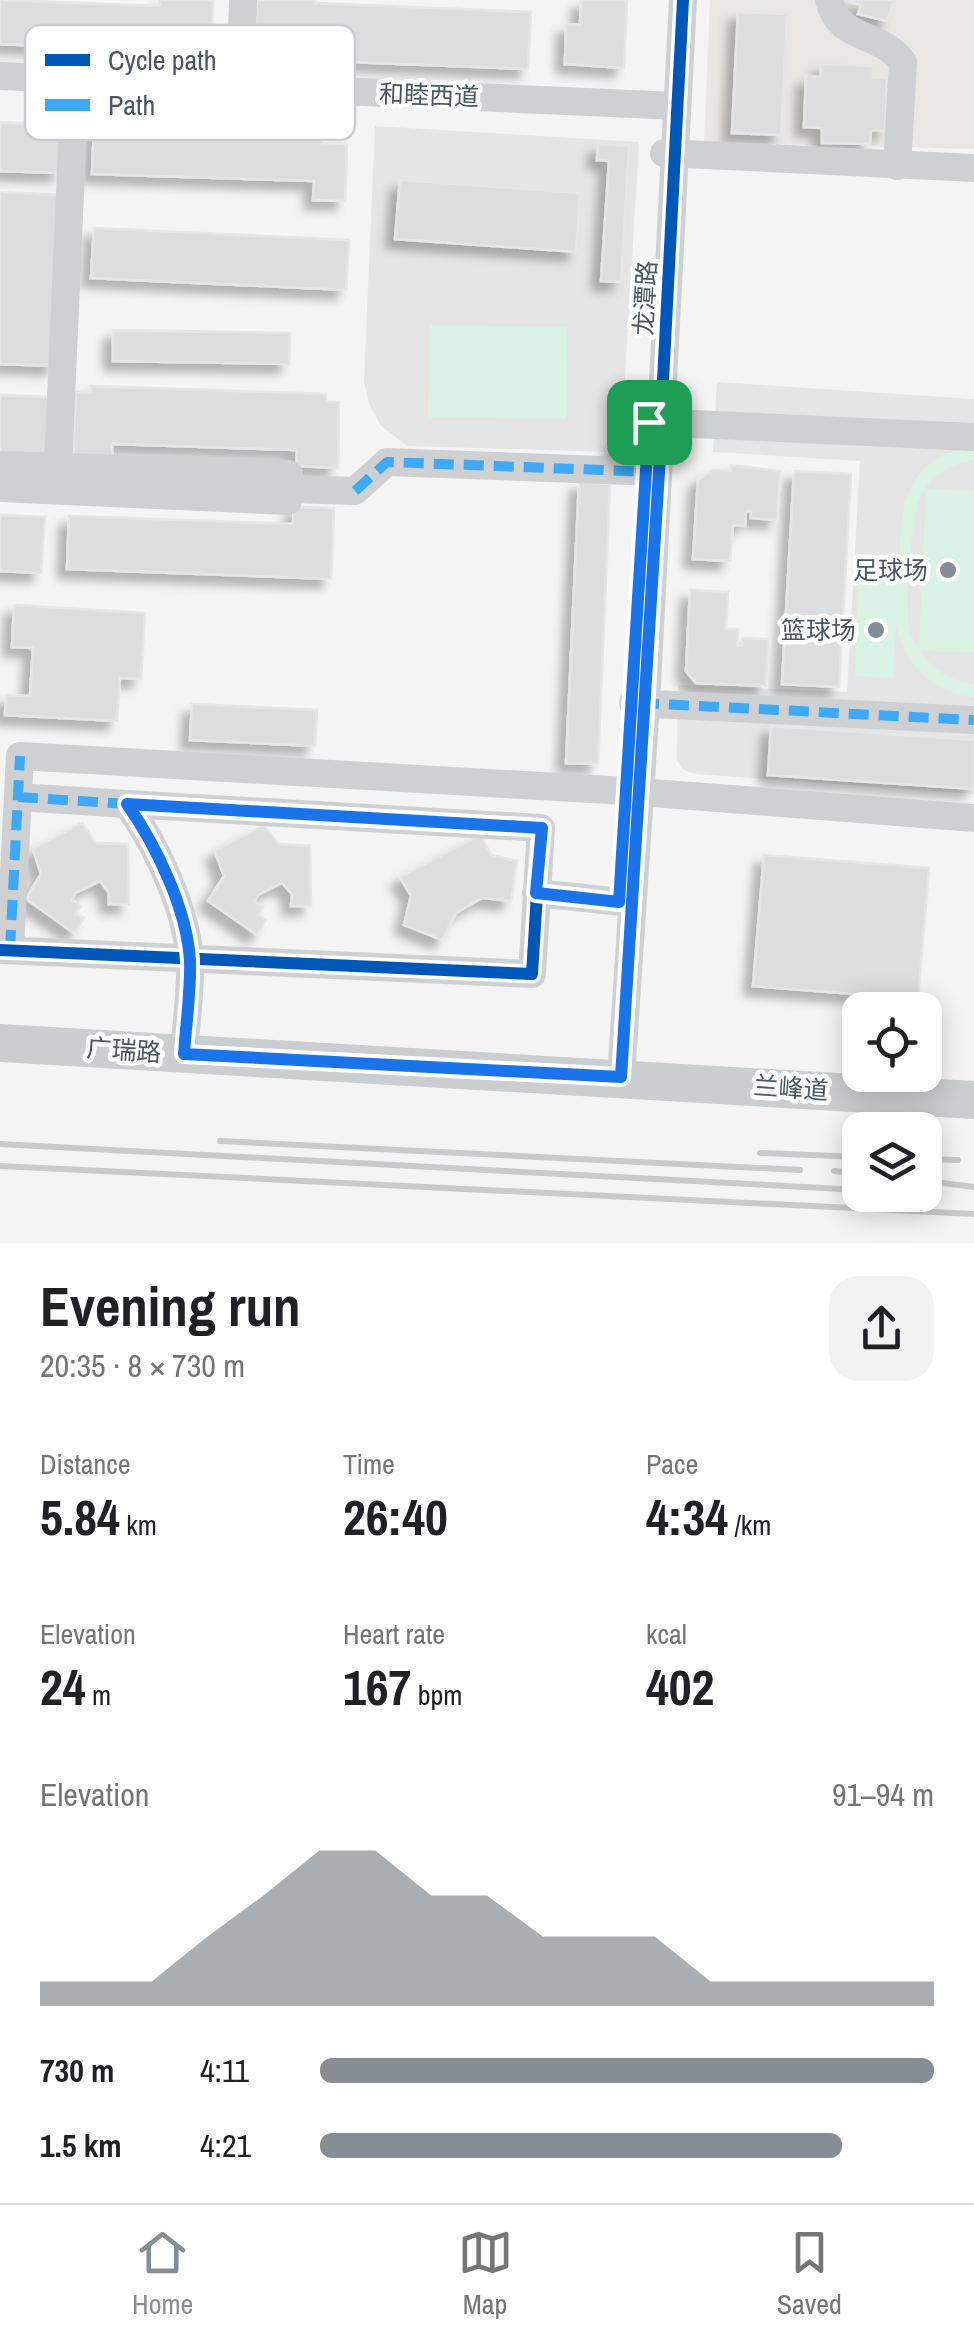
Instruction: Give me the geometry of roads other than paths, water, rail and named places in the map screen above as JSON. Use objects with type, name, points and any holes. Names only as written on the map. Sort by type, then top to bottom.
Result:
[{"type":"main road","name":"广瑞路","points":[[0,1042],[615,1076]]},
{"type":"main road","name":"兰峰道","points":[[615,1076],[974,1100]]},
{"type":"street","points":[[242,25],[243,0]]},
{"type":"street","name":"龙潭路","points":[[615,1076],[636,790],[670,153],[673,0]]},
{"type":"street","name":"龙潭路","points":[[672,106],[683,0]]},
{"type":"street","points":[[828,0],[832,14],[845,29],[890,46],[903,62],[896,166]]},
{"type":"street","name":"和睦西道","points":[[0,76],[25,77]]},
{"type":"street","name":"和睦西道","points":[[355,92],[672,106]]},
{"type":"street","points":[[57,479],[71,140]]},
{"type":"street","points":[[670,153],[974,168]]},
{"type":"street","points":[[655,423],[974,438]]},
{"type":"street","points":[[0,488],[57,479],[289,474],[289,489],[355,491],[387,462],[652,472]]},
{"type":"street","points":[[0,465],[57,479]]},
{"type":"street","points":[[640,703],[974,720]]},
{"type":"street","points":[[18,797],[542,828],[532,974],[5,950],[20,756],[974,806]]},
{"type":"street","points":[[636,790],[974,818]]},
{"type":"street","points":[[127,804],[158,856],[190,958],[184,1054]]},
{"type":"street","points":[[536,893],[625,903]]},
{"type":"railway","points":[[220,1141],[800,1170]]},
{"type":"railway","points":[[0,1144],[842,1189]]},
{"type":"railway","points":[[760,1153],[842,1156]]},
{"type":"railway","points":[[942,1160],[958,1160]]},
{"type":"railway","points":[[0,1166],[974,1214]]},
{"type":"railway","points":[[834,1171],[842,1172]]},
{"type":"railway","points":[[942,1183],[974,1187]]},
{"type":"place","name":"足球场","points":[[948,570]]},
{"type":"place","name":"篮球场","points":[[876,630]]}]
